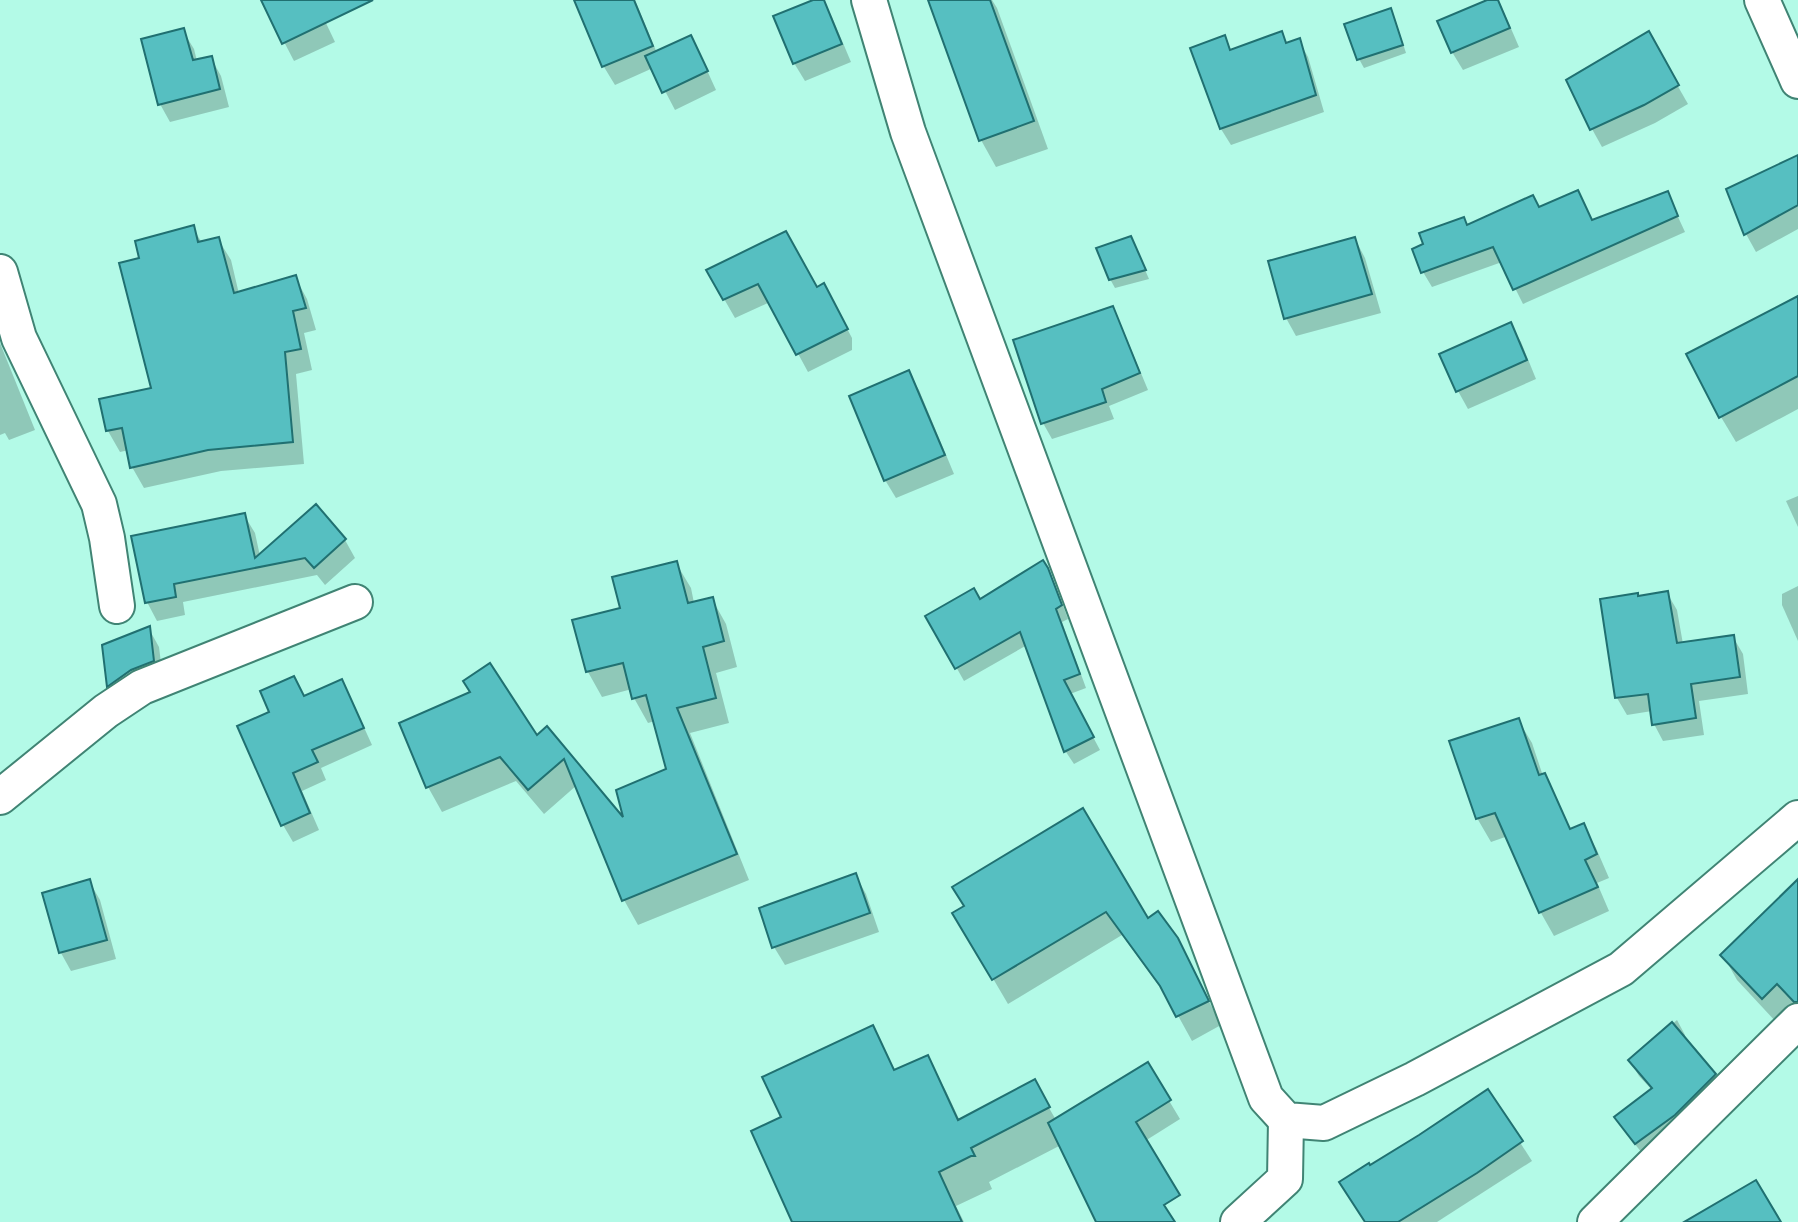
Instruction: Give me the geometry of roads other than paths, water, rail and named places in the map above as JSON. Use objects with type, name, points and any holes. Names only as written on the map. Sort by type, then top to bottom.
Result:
[{"type":"street","points":[[869,0],[908,132],[1266,1098],[1286,1120],[1324,1123],[1415,1079],[1621,969],[1798,818]]},
{"type":"street","points":[[1762,0],[1798,81]]},
{"type":"street","points":[[0,272],[19,338],[99,504],[117,606]]},
{"type":"street","points":[[0,797],[106,711],[142,687],[355,602]]},
{"type":"street","points":[[1595,1222],[1798,1021]]},
{"type":"street","points":[[1238,1222],[1285,1179],[1286,1120]]}]
